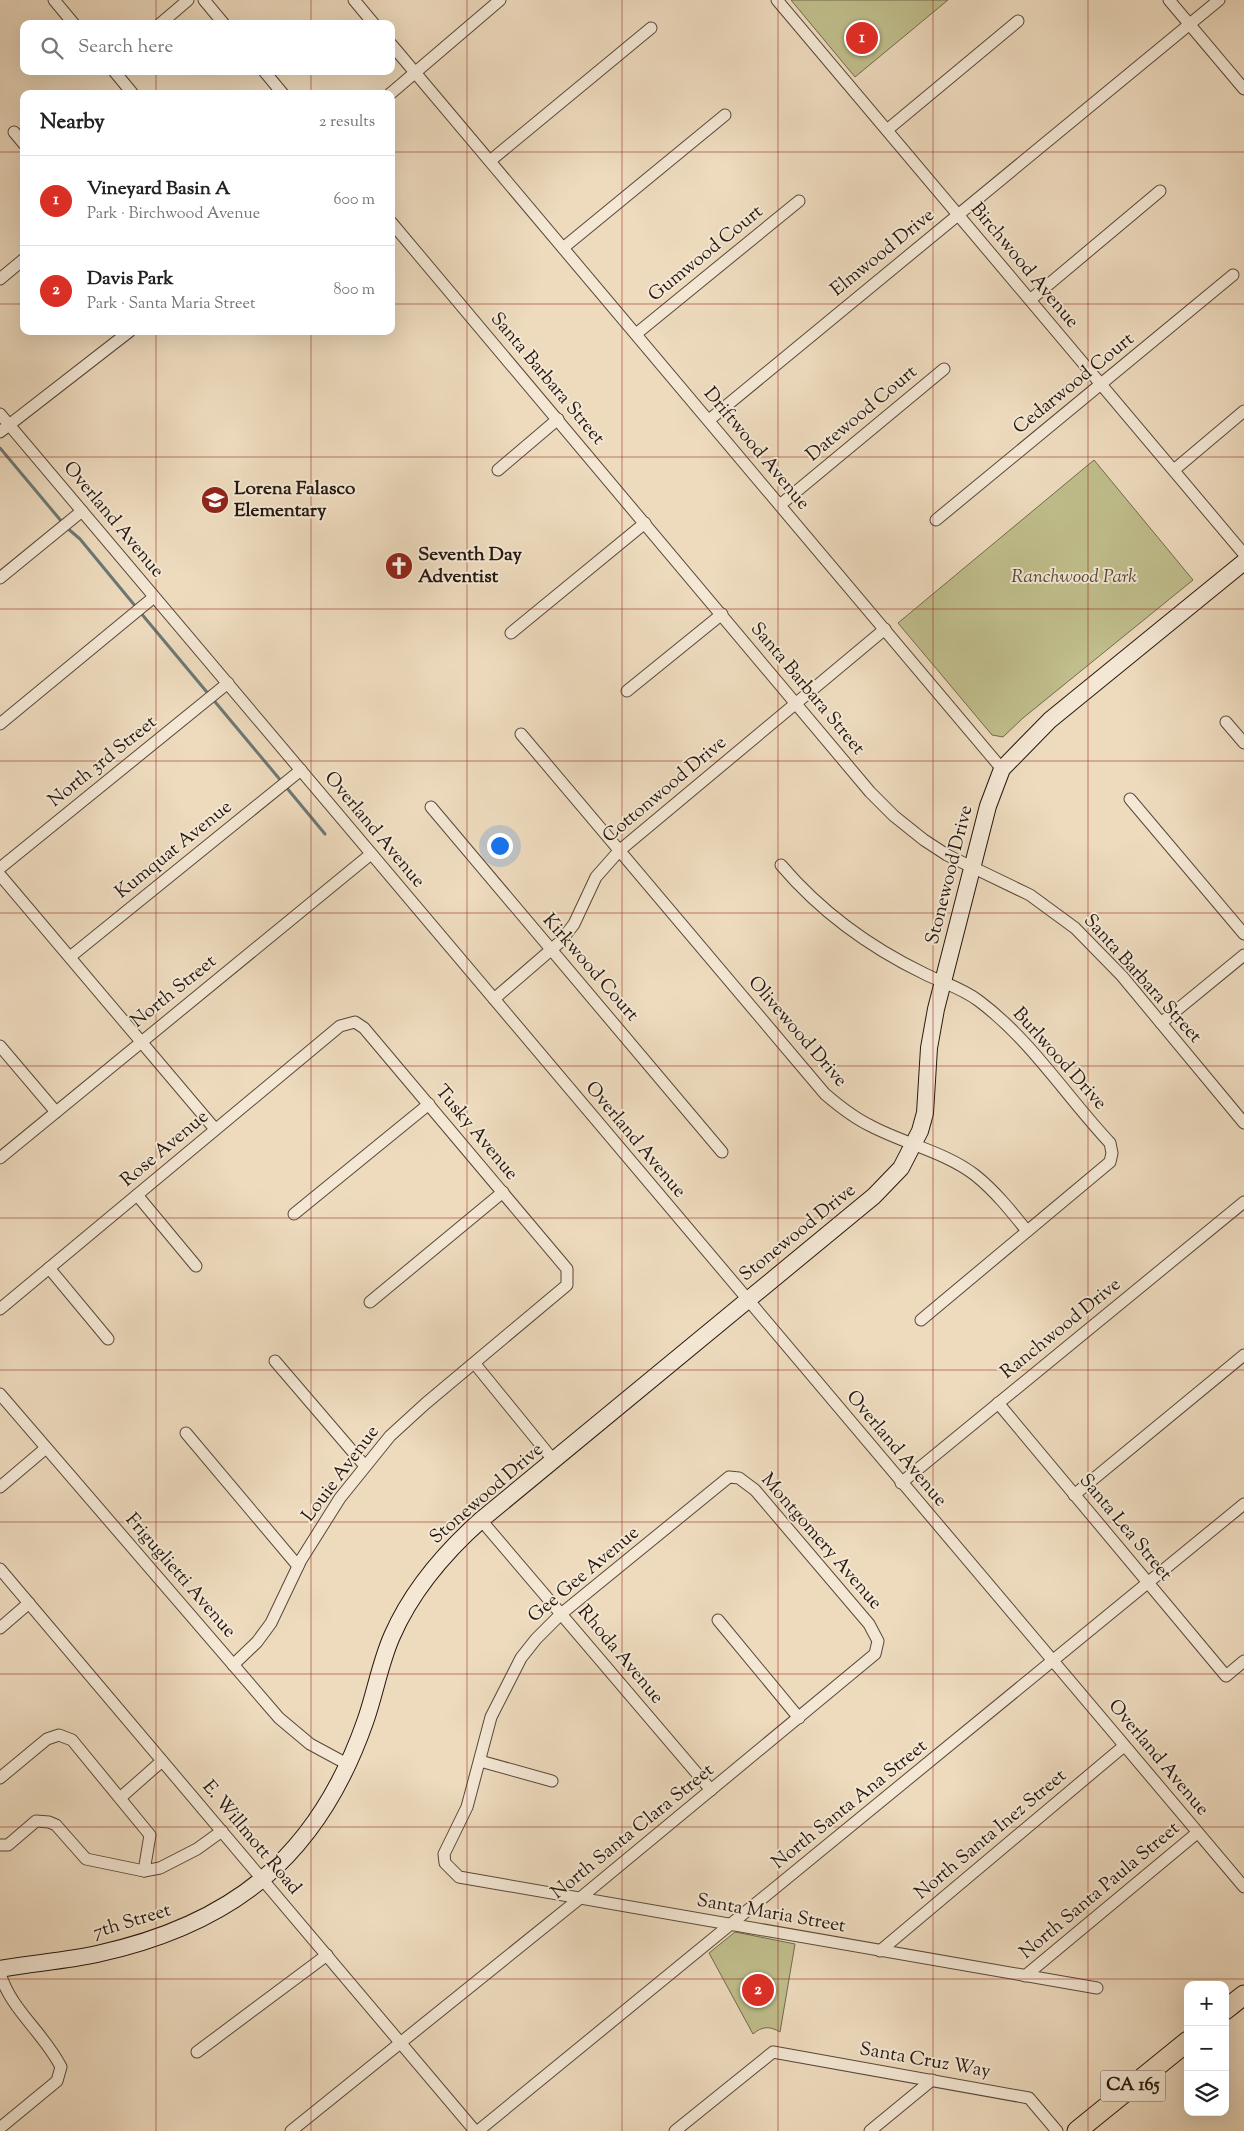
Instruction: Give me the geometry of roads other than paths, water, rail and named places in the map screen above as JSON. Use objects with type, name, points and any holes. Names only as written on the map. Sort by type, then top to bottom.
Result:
[{"type":"main road","points":[[1229,2007],[1244,1995]]},
{"type":"main road","name":"CA 165","points":[[1077,2131],[1184,2044]]},
{"type":"street","points":[[54,0],[71,20]]},
{"type":"street","points":[[165,20],[188,0]]},
{"type":"street","points":[[204,0],[221,20]]},
{"type":"street","points":[[354,0],[371,20]]},
{"type":"street","points":[[395,90],[500,0]]},
{"type":"street","name":"Birchwood Avenue","points":[[777,0],[1244,554]]},
{"type":"street","points":[[1169,0],[1244,89]]},
{"type":"street","name":"Elmwood Drive","points":[[709,420],[1219,0]]},
{"type":"street","points":[[887,130],[1018,21]]},
{"type":"street","points":[[486,157],[652,28]]},
{"type":"street","name":"Driftwood Avenue","points":[[395,49],[1002,769]]},
{"type":"street","points":[[117,75],[130,90]]},
{"type":"street","points":[[267,75],[280,90]]},
{"type":"street","points":[[563,248],[725,115]]},
{"type":"street","points":[[14,132],[20,139]]},
{"type":"street","points":[[1030,300],[1160,192]]},
{"type":"street","name":"Gumwood Court","points":[[636,334],[799,201]]},
{"type":"street","name":"Santa Barbara Street","points":[[395,227],[870,792],[894,816],[939,850],[1030,895],[1075,928],[1122,976],[1244,1123]]},
{"type":"street","points":[[0,279],[20,262]]},
{"type":"street","name":"Cedarwood Court","points":[[936,520],[1233,275]]},
{"type":"street","points":[[4,428],[125,335]]},
{"type":"street","name":"Datewood Court","points":[[780,505],[944,370]]},
{"type":"street","points":[[1174,470],[1244,411]]},
{"type":"street","name":"Overland Avenue","points":[[0,414],[4,428],[82,511],[1244,1887]]},
{"type":"street","points":[[498,470],[558,419]]},
{"type":"street","points":[[0,578],[82,511]]},
{"type":"street","points":[[511,633],[645,523]]},
{"type":"street","name":"Stonewood Drive","points":[[263,1880],[293,1851],[329,1801],[370,1709],[392,1636],[407,1606],[439,1561],[482,1520],[884,1187],[901,1168],[914,1144],[925,1113],[929,1048],[988,806],[1002,769],[1050,720],[1244,562]]},
{"type":"street","points":[[0,724],[154,597]]},
{"type":"street","points":[[627,691],[722,614]]},
{"type":"street","name":"Cottonwood Drive","points":[[494,999],[552,950],[574,924],[596,877],[619,851],[885,629]]},
{"type":"street","name":"North 3rd Street","points":[[0,868],[228,684]]},
{"type":"street","points":[[1226,722],[1244,743]]},
{"type":"street","name":"Olivewood Drive","points":[[521,734],[825,1094],[864,1122],[974,1174],[1009,1208],[1027,1231]]},
{"type":"street","name":"Kumquat Avenue","points":[[70,957],[301,770]]},
{"type":"street","points":[[1130,799],[1244,934]]},
{"type":"street","name":"Kirkwood Court","points":[[431,807],[722,1152]]},
{"type":"street","name":"North Street","points":[[0,1158],[371,854]]},
{"type":"street","name":"Burlwood Drive","points":[[781,865],[824,910],[856,934],[926,974],[944,981],[979,1000],[1016,1032],[1110,1143],[1112,1153],[1110,1162],[1027,1231]]},
{"type":"street","points":[[0,875],[215,1129]]},
{"type":"street","points":[[1161,1024],[1244,955]]},
{"type":"street","name":"Tusky Avenue","points":[[355,1022],[364,1028],[429,1104],[566,1269]]},
{"type":"street","name":"Rose Avenue","points":[[0,1309],[340,1026],[355,1022]]},
{"type":"street","points":[[0,1046],[56,1112]]},
{"type":"street","points":[[294,1214],[429,1104]]},
{"type":"street","points":[[370,1302],[503,1192]]},
{"type":"street","points":[[137,1195],[196,1266]]},
{"type":"street","name":"Ranchwood Drive","points":[[902,1483],[1244,1202]]},
{"type":"street","points":[[921,1320],[1027,1231]]},
{"type":"street","points":[[49,1268],[108,1339]]},
{"type":"street","name":"Louie Avenue","points":[[234,1665],[257,1642],[271,1623],[298,1566],[340,1498],[390,1436],[425,1404],[568,1285],[566,1269]]},
{"type":"street","points":[[1074,1495],[1244,1355]]},
{"type":"street","points":[[275,1361],[365,1466]]},
{"type":"street","points":[[475,1364],[554,1461]]},
{"type":"street","name":"Friguglietti Avenue","points":[[0,1394],[286,1725],[310,1744],[347,1764]]},
{"type":"street","name":"Santa Lea Street","points":[[998,1403],[1226,1676],[1244,1661]]},
{"type":"street","points":[[186,1433],[298,1566]]},
{"type":"street","points":[[0,1487],[46,1448]]},
{"type":"street","name":"Gee Gee Avenue","points":[[445,1863],[444,1854],[447,1844],[463,1817],[480,1762],[491,1717],[508,1680],[521,1658],[536,1639],[561,1614],[729,1477]]},
{"type":"street","name":"Montgomery Avenue","points":[[729,1477],[740,1478],[755,1490],[869,1624],[878,1641]]},
{"type":"street","name":"North Santa Ana Street","points":[[476,2131],[731,1925],[1244,1504]]},
{"type":"street","name":"Rhoda Avenue","points":[[482,1520],[711,1790]]},
{"type":"street","name":"E. Willmott Road","points":[[0,1569],[476,2131]]},
{"type":"street","points":[[0,1628],[29,1603]]},
{"type":"street","points":[[718,1620],[799,1718]]},
{"type":"street","name":"North Santa Clara Street","points":[[291,2131],[579,1899],[799,1718],[875,1654],[878,1641]]},
{"type":"street","points":[[0,1778],[47,1739],[59,1735],[72,1740],[150,1835],[144,1871]]},
{"type":"street","name":"North Santa Inez Street","points":[[880,1951],[1124,1746]]},
{"type":"street","points":[[120,1798],[162,1761]]},
{"type":"street","points":[[480,1762],[552,1781]]},
{"type":"street","points":[[0,1845],[8,1845],[36,1822],[49,1822],[56,1825],[86,1859],[144,1871],[160,1868],[197,1849],[222,1831]]},
{"type":"street","name":"North Santa Paula Street","points":[[1025,1976],[1198,1833]]},
{"type":"street","name":"Santa Maria Street","points":[[445,1863],[459,1876],[579,1899],[1097,1988]]},
{"type":"street","name":"7th Street","points":[[0,1969],[95,1954],[156,1937],[207,1917],[263,1880]]},
{"type":"street","points":[[197,2052],[327,1955]]},
{"type":"street","points":[[0,1973],[7,1994],[52,2050],[61,2067],[57,2081],[0,2128]]},
{"type":"street","name":"Santa Cruz Way","points":[[676,2131],[773,2052],[1030,2098],[1057,2131]]},
{"type":"street","points":[[870,2131],[932,2080]]},
{"type":"waterway","points":[[0,448],[62,522]]},
{"type":"waterway","points":[[66,527],[80,539],[136,607]]},
{"type":"waterway","points":[[140,612],[282,782]]},
{"type":"waterway","points":[[286,787],[325,834]]},
{"type":"place","name":"Vineyard Basin A","points":[[862,38]]},
{"type":"place","name":"Lorena Falasco Elementary","points":[[215,500]]},
{"type":"place","name":"Seventh Day Adventist","points":[[399,566]]},
{"type":"place","name":"Davis Park","points":[[758,1990]]},
{"type":"park label","name":"Ranchwood Park","points":[[1074,577]]}]
